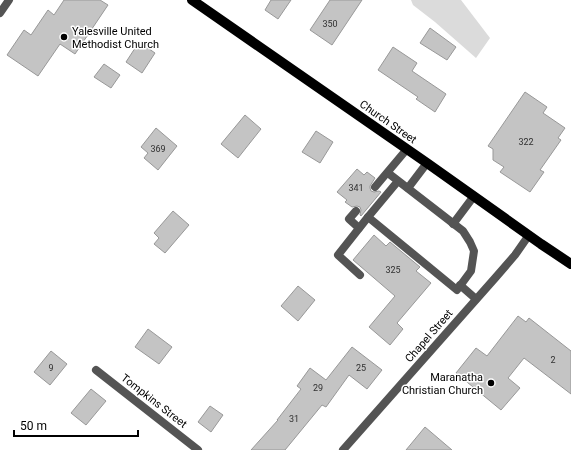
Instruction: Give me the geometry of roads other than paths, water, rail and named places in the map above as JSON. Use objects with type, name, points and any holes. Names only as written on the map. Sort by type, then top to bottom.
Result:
[{"type":"main road","name":"Church Street","points":[[192,0],[571,264]]},
{"type":"street","points":[[0,13],[9,0]]},
{"type":"street","points":[[375,187],[407,149]]},
{"type":"street","points":[[408,188],[427,163]]},
{"type":"street","points":[[368,217],[457,290],[470,271],[474,251],[463,231],[388,173]]},
{"type":"street","points":[[360,275],[338,255],[398,181]]},
{"type":"street","points":[[453,224],[474,196]]},
{"type":"street","points":[[356,211],[349,219],[359,228]]},
{"type":"street","name":"Chapel Street","points":[[343,450],[515,255],[529,235]]},
{"type":"street","points":[[460,285],[476,299]]},
{"type":"street","name":"Tompkins Street","points":[[96,370],[198,450]]},
{"type":"place","name":"Yalesville United Methodist Church","points":[[64,37]]},
{"type":"place","name":"Maranatha Christian Church","points":[[491,383]]}]
